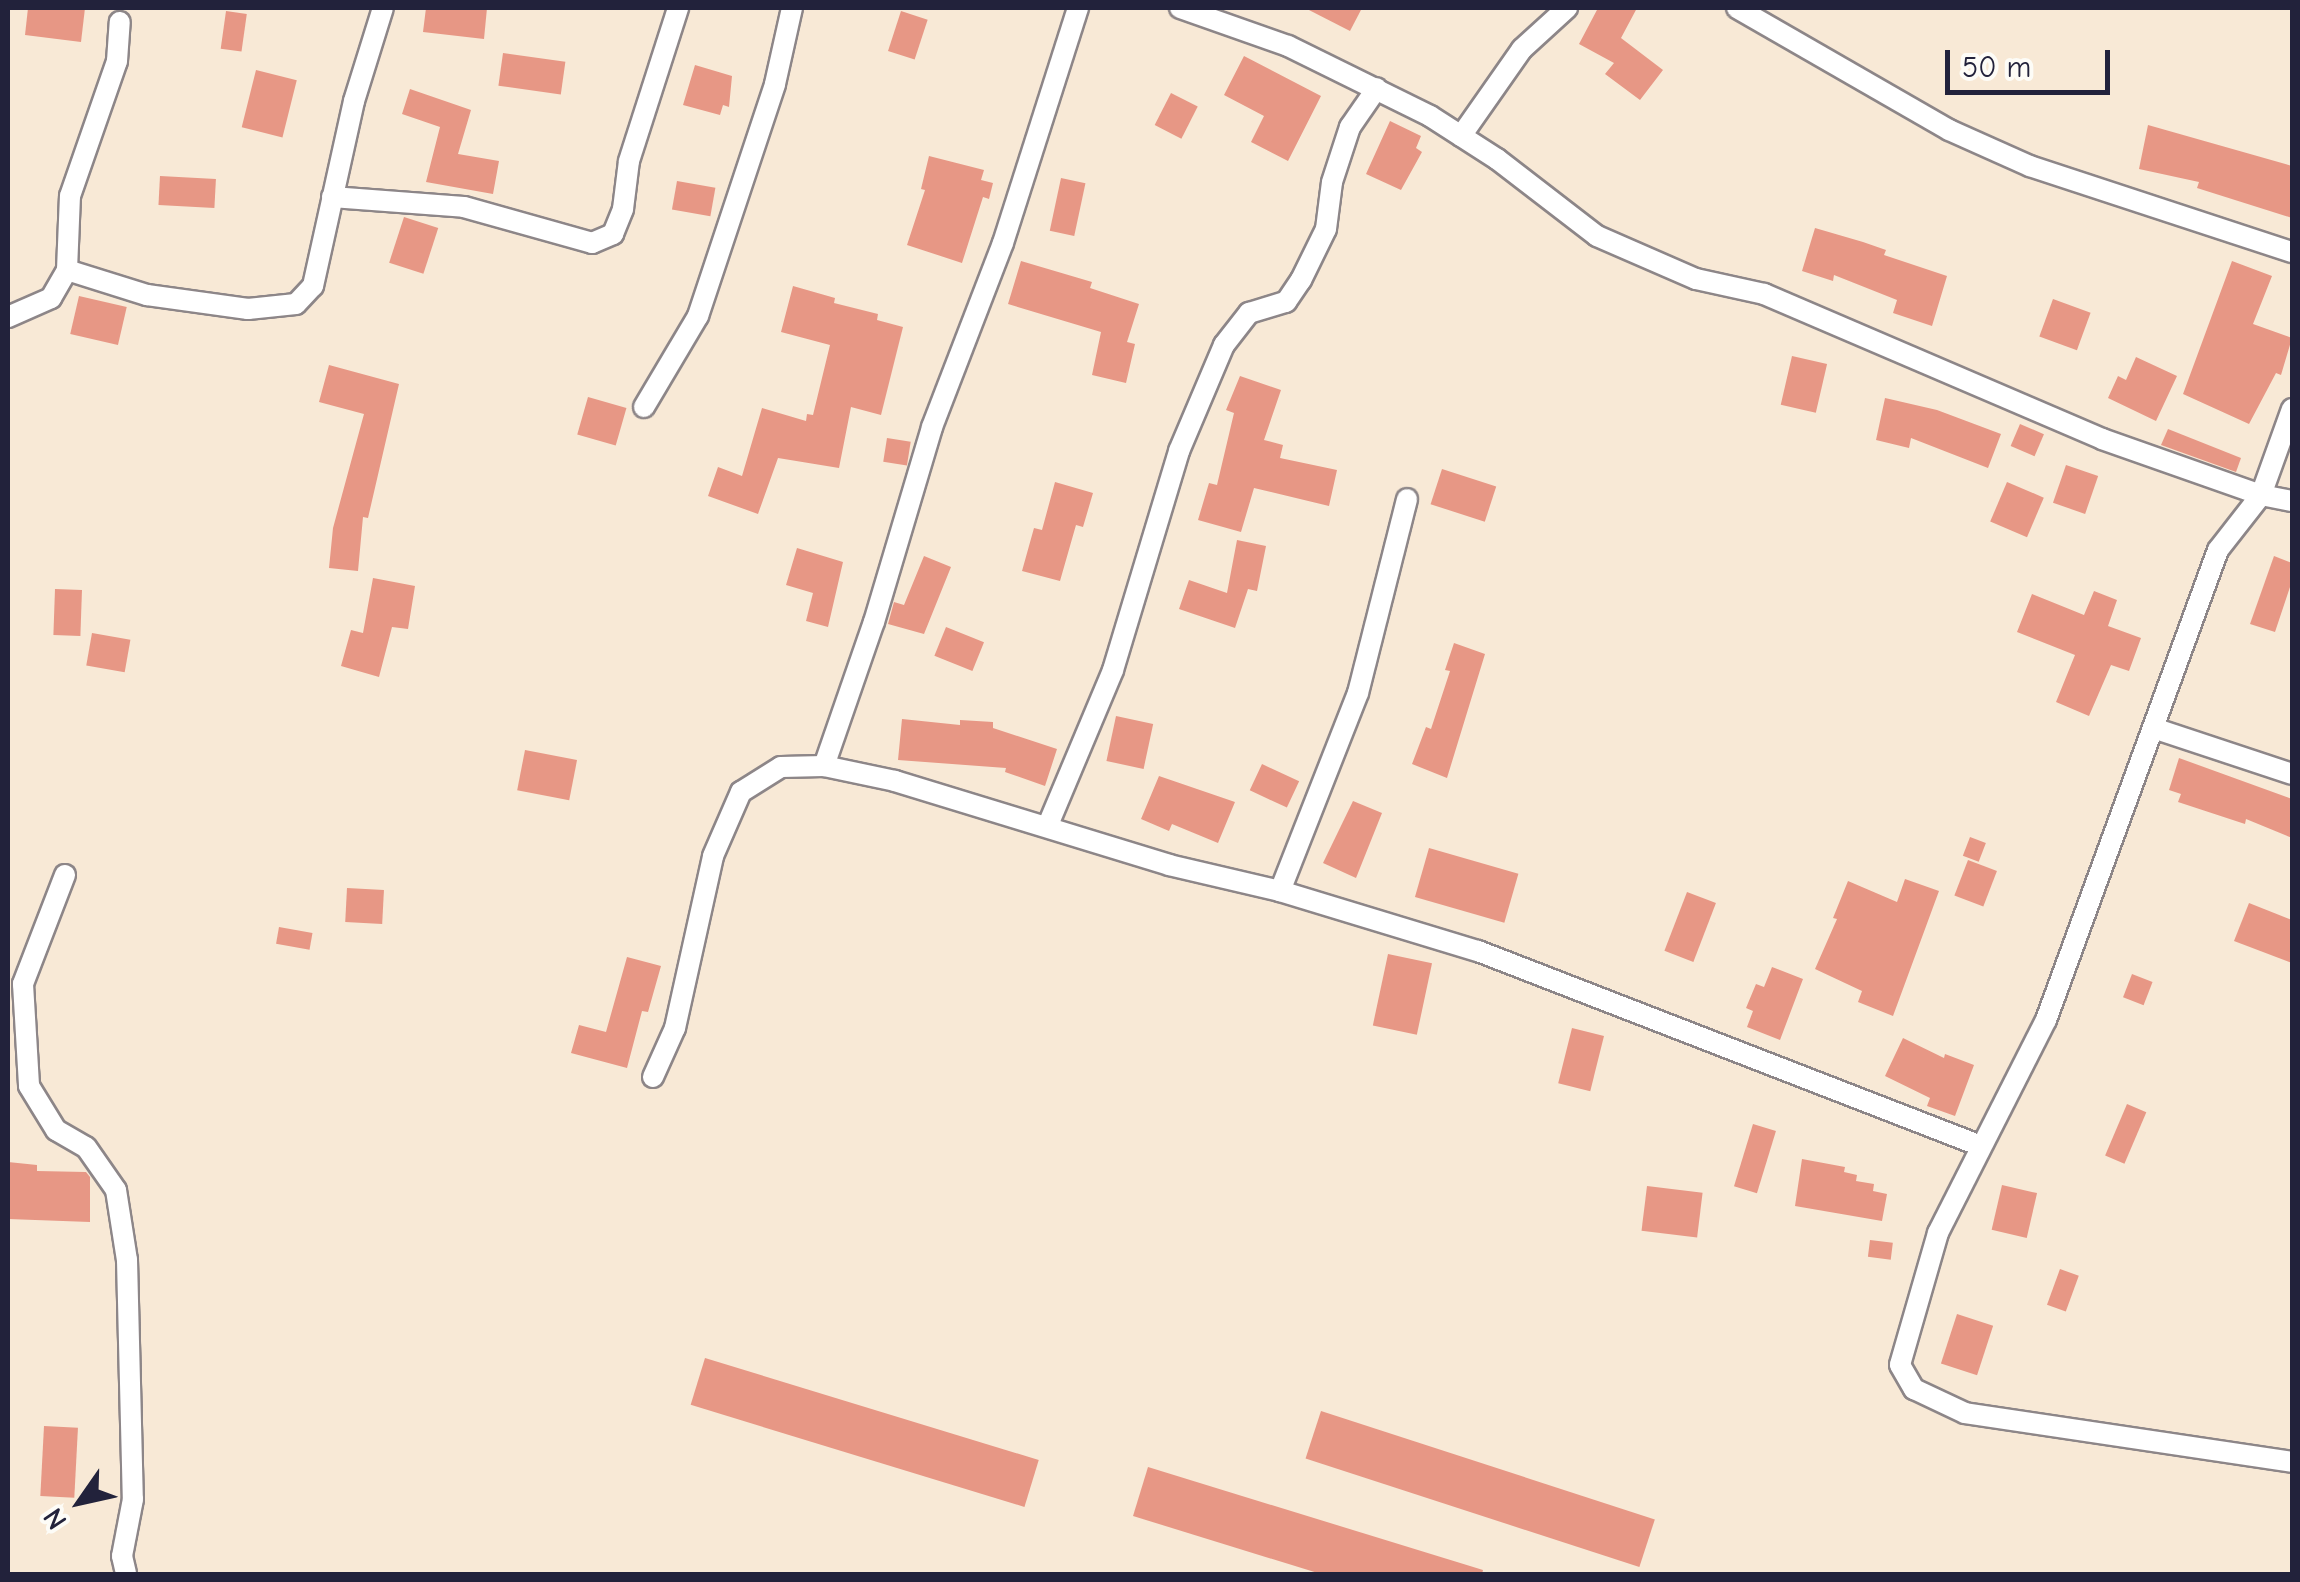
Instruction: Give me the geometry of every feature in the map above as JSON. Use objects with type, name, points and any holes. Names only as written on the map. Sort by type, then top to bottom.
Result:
[{"type":"street","points":[[67,270],[164,297],[248,309],[296,304],[313,286],[354,101],[383,8]]},
{"type":"street","points":[[332,198],[464,206],[592,243],[613,234],[623,210],[629,161],[678,8]]},
{"type":"street","points":[[644,408],[698,316],[774,84],[792,8]]},
{"type":"street","points":[[824,766],[874,622],[932,428],[1004,243],[1078,8]]},
{"type":"street","points":[[1180,8],[1288,46],[1377,88],[1461,136],[1597,236],[1696,279],[1764,294],[2102,439],[2261,496],[2292,501]]},
{"type":"street","points":[[1461,136],[1522,49],[1567,8]]},
{"type":"street","points":[[1737,8],[1949,130],[2030,166],[2292,252]]},
{"type":"street","points":[[8,317],[51,298],[67,270],[70,196],[117,61],[120,22]]},
{"type":"street","points":[[1048,825],[1114,670],[1180,450],[1224,344],[1249,314],[1286,302],[1301,280],[1326,228],[1332,182],[1350,127],[1377,88]]},
{"type":"street","points":[[2292,409],[2261,496],[2218,550],[2172,669],[2156,729],[2046,1020],[1938,1233],[1900,1365],[1914,1389],[1966,1413],[2292,1462]]},
{"type":"street","points":[[1280,891],[1358,693],[1407,500]]},
{"type":"street","points":[[2156,729],[2292,774]]},
{"type":"street","points":[[653,1077],[675,1028],[713,856],[741,792],[781,766],[824,766],[895,781],[1169,865],[1280,891],[1478,952],[1981,1146]]},
{"type":"street","points":[[65,875],[23,984],[29,1086],[56,1130],[86,1147],[116,1190],[128,1260],[133,1499],[122,1556],[126,1574]]},
{"type":"building","points":[[28,8],[85,8],[81,42],[25,35]]},
{"type":"building","points":[[426,8],[487,8],[484,39],[423,32]]},
{"type":"building","points":[[1305,8],[1362,8],[1350,31]]},
{"type":"building","points":[[1598,8],[1637,8],[1621,38],[1663,70],[1640,100],[1605,74],[1614,63],[1579,44]]},
{"type":"building","points":[[226,11],[247,14],[242,52],[221,49]]},
{"type":"building","points":[[901,11],[928,20],[915,60],[888,51]]},
{"type":"building","points":[[503,53],[565,62],[561,94],[498,86]]},
{"type":"building","points":[[1244,56],[1321,96],[1288,161],[1251,142],[1264,116],[1224,95]]},
{"type":"building","points":[[695,65],[732,76],[729,107],[723,105],[720,115],[683,105]]},
{"type":"building","points":[[256,70],[297,80],[282,137],[242,127]]},
{"type":"building","points":[[410,89],[471,110],[458,154],[499,161],[493,194],[426,182],[440,127],[402,114]]},
{"type":"building","points":[[1171,93],[1198,107],[1181,139],[1155,125]]},
{"type":"building","points":[[1390,121],[1421,136],[1416,148],[1422,152],[1401,190],[1366,174]]},
{"type":"building","points":[[2148,125],[2292,166],[2292,218],[2197,188],[2199,182],[2139,169]]},
{"type":"building","points":[[929,156],[984,170],[981,180],[993,183],[989,199],[983,197],[962,263],[907,245],[925,190],[921,189]]},
{"type":"building","points":[[160,176],[216,179],[214,208],[158,205]]},
{"type":"building","points":[[1061,178],[1085,183],[1074,236],[1050,231]]},
{"type":"building","points":[[677,181],[715,188],[710,216],[672,210]]},
{"type":"building","points":[[404,217],[438,228],[423,274],[389,263]]},
{"type":"building","points":[[1815,228],[1886,250],[1884,255],[1947,276],[1932,326],[1893,313],[1897,300],[1834,275],[1833,281],[1802,271]]},
{"type":"building","points":[[1021,261],[1092,282],[1090,288],[1139,304],[1127,342],[1135,344],[1126,383],[1092,375],[1101,332],[1008,304]]},
{"type":"building","points":[[2232,261],[2272,276],[2253,324],[2292,338],[2281,375],[2276,373],[2249,424],[2183,394]]},
{"type":"building","points":[[793,286],[835,298],[834,303],[878,314],[877,320],[903,327],[881,415],[851,407],[839,468],[778,458],[758,514],[708,496],[718,467],[742,476],[762,408],[806,421],[807,414],[813,415],[830,345],[781,332]]},
{"type":"building","points":[[79,296],[127,307],[118,345],[70,334]]},
{"type":"building","points":[[2053,299],[2091,313],[2077,350],[2039,337]]},
{"type":"building","points":[[1792,356],[1827,364],[1816,413],[1781,405]]},
{"type":"building","points":[[2136,357],[2177,376],[2156,421],[2108,398],[2118,376],[2126,380]]},
{"type":"building","points":[[329,365],[399,384],[368,518],[363,517],[358,571],[329,568],[333,528],[364,414],[319,402]]},
{"type":"building","points":[[1240,376],[1281,390],[1264,440],[1283,445],[1280,458],[1337,470],[1329,506],[1254,488],[1241,532],[1198,520],[1209,483],[1217,485],[1234,413],[1226,410]]},
{"type":"building","points":[[588,397],[626,408],[616,446],[577,434]]},
{"type":"building","points":[[1885,398],[1937,410],[2001,434],[1988,468],[1911,438],[1909,448],[1876,440]]},
{"type":"building","points":[[2020,424],[2044,434],[2035,456],[2011,446]]},
{"type":"building","points":[[2168,429],[2241,458],[2236,472],[2161,445]]},
{"type":"building","points":[[887,438],[911,442],[907,465],[883,462]]},
{"type":"building","points":[[2066,465],[2098,476],[2085,514],[2053,503]]},
{"type":"building","points":[[1442,469],[1496,487],[1485,522],[1431,504]]},
{"type":"building","points":[[1055,482],[1093,493],[1083,527],[1076,525],[1060,581],[1022,571],[1034,528],[1042,530]]},
{"type":"building","points":[[2007,482],[2044,498],[2027,537],[1990,522]]},
{"type":"building","points":[[1237,540],[1266,546],[1257,591],[1248,589],[1235,628],[1179,609],[1189,580],[1227,593]]},
{"type":"building","points":[[797,548],[843,562],[828,627],[806,621],[813,593],[786,585]]},
{"type":"building","points":[[924,556],[951,567],[924,634],[888,624],[894,602],[904,605]]},
{"type":"building","points":[[2274,556],[2292,563],[2292,581],[2275,632],[2250,624]]},
{"type":"building","points":[[373,578],[415,586],[408,629],[392,627],[379,677],[341,666],[351,630],[363,633]]},
{"type":"building","points":[[55,589],[82,590],[80,636],[53,635]]},
{"type":"building","points":[[2094,591],[2117,600],[2108,626],[2141,638],[2129,671],[2111,665],[2089,716],[2056,702],[2075,655],[2017,632],[2032,594],[2084,615]]},
{"type":"building","points":[[946,627],[984,642],[972,671],[934,656]]},
{"type":"building","points":[[92,633],[130,640],[125,672],[86,665]]},
{"type":"building","points":[[1454,643],[1485,654],[1447,778],[1412,764],[1426,727],[1431,729],[1450,671],[1445,670]]},
{"type":"building","points":[[1116,716],[1153,724],[1144,769],[1106,761]]},
{"type":"building","points":[[902,719],[960,725],[960,720],[993,722],[993,728],[1057,749],[1045,786],[1005,772],[1006,768],[898,760]]},
{"type":"building","points":[[525,750],[577,760],[569,800],[517,790]]},
{"type":"building","points":[[2179,758],[2292,799],[2292,838],[2246,819],[2245,824],[2178,802],[2181,794],[2169,790]]},
{"type":"building","points":[[1262,764],[1299,781],[1287,808],[1250,790]]},
{"type":"building","points":[[1159,776],[1235,802],[1218,843],[1172,824],[1169,831],[1141,819]]},
{"type":"building","points":[[1353,801],[1382,813],[1356,878],[1323,863]]},
{"type":"building","points":[[1970,837],[1986,843],[1979,862],[1963,856]]},
{"type":"building","points":[[1429,848],[1518,874],[1504,923],[1415,897]]},
{"type":"building","points":[[1968,860],[1997,871],[1983,907],[1954,895]]},
{"type":"building","points":[[1905,879],[1939,891],[1893,1016],[1858,1002],[1862,991],[1815,969],[1837,919],[1833,918],[1848,881],[1897,902]]},
{"type":"building","points":[[347,888],[384,890],[382,924],[345,922]]},
{"type":"building","points":[[1687,892],[1716,903],[1693,962],[1664,951]]},
{"type":"building","points":[[2249,903],[2292,920],[2292,963],[2234,941]]},
{"type":"building","points":[[279,927],[312,933],[310,950],[276,944]]},
{"type":"building","points":[[1388,954],[1432,963],[1417,1035],[1373,1025]]},
{"type":"building","points":[[627,957],[661,966],[648,1012],[642,1011],[627,1068],[571,1053],[579,1025],[606,1032]]},
{"type":"building","points":[[1772,967],[1803,979],[1780,1040],[1747,1027],[1753,1011],[1746,1008],[1756,984],[1764,987]]},
{"type":"building","points":[[2132,974],[2153,982],[2144,1005],[2123,997]]},
{"type":"building","points":[[1572,1028],[1604,1036],[1590,1091],[1558,1083]]},
{"type":"building","points":[[1903,1038],[1944,1058],[1945,1054],[1974,1065],[1955,1116],[1927,1106],[1930,1098],[1885,1076]]},
{"type":"building","points":[[2127,1104],[2146,1112],[2124,1164],[2105,1156]]},
{"type":"building","points":[[1753,1124],[1776,1131],[1757,1193],[1734,1186]]},
{"type":"building","points":[[1802,1159],[1845,1167],[1844,1172],[1857,1175],[1856,1181],[1874,1184],[1873,1191],[1887,1194],[1882,1221],[1795,1206]]},
{"type":"building","points":[[8,1162],[37,1165],[37,1171],[86,1172],[90,1177],[90,1222],[8,1219]]},
{"type":"building","points":[[2002,1185],[2037,1193],[2027,1238],[1992,1230]]},
{"type":"building","points":[[1647,1186],[1703,1193],[1697,1237],[1642,1231]]},
{"type":"building","points":[[1870,1240],[1893,1243],[1891,1260],[1868,1257]]},
{"type":"building","points":[[2060,1269],[2079,1276],[2066,1312],[2047,1305]]},
{"type":"building","points":[[1957,1314],[1993,1326],[1977,1375],[1941,1363]]},
{"type":"building","points":[[705,1358],[1039,1460],[1024,1507],[691,1405]]},
{"type":"building","points":[[1321,1411],[1655,1519],[1639,1567],[1306,1459]]},
{"type":"building","points":[[44,1426],[78,1428],[74,1498],[40,1496]]},
{"type":"building","points":[[1148,1467],[1483,1570],[1482,1574],[1321,1574],[1133,1516]]}]
